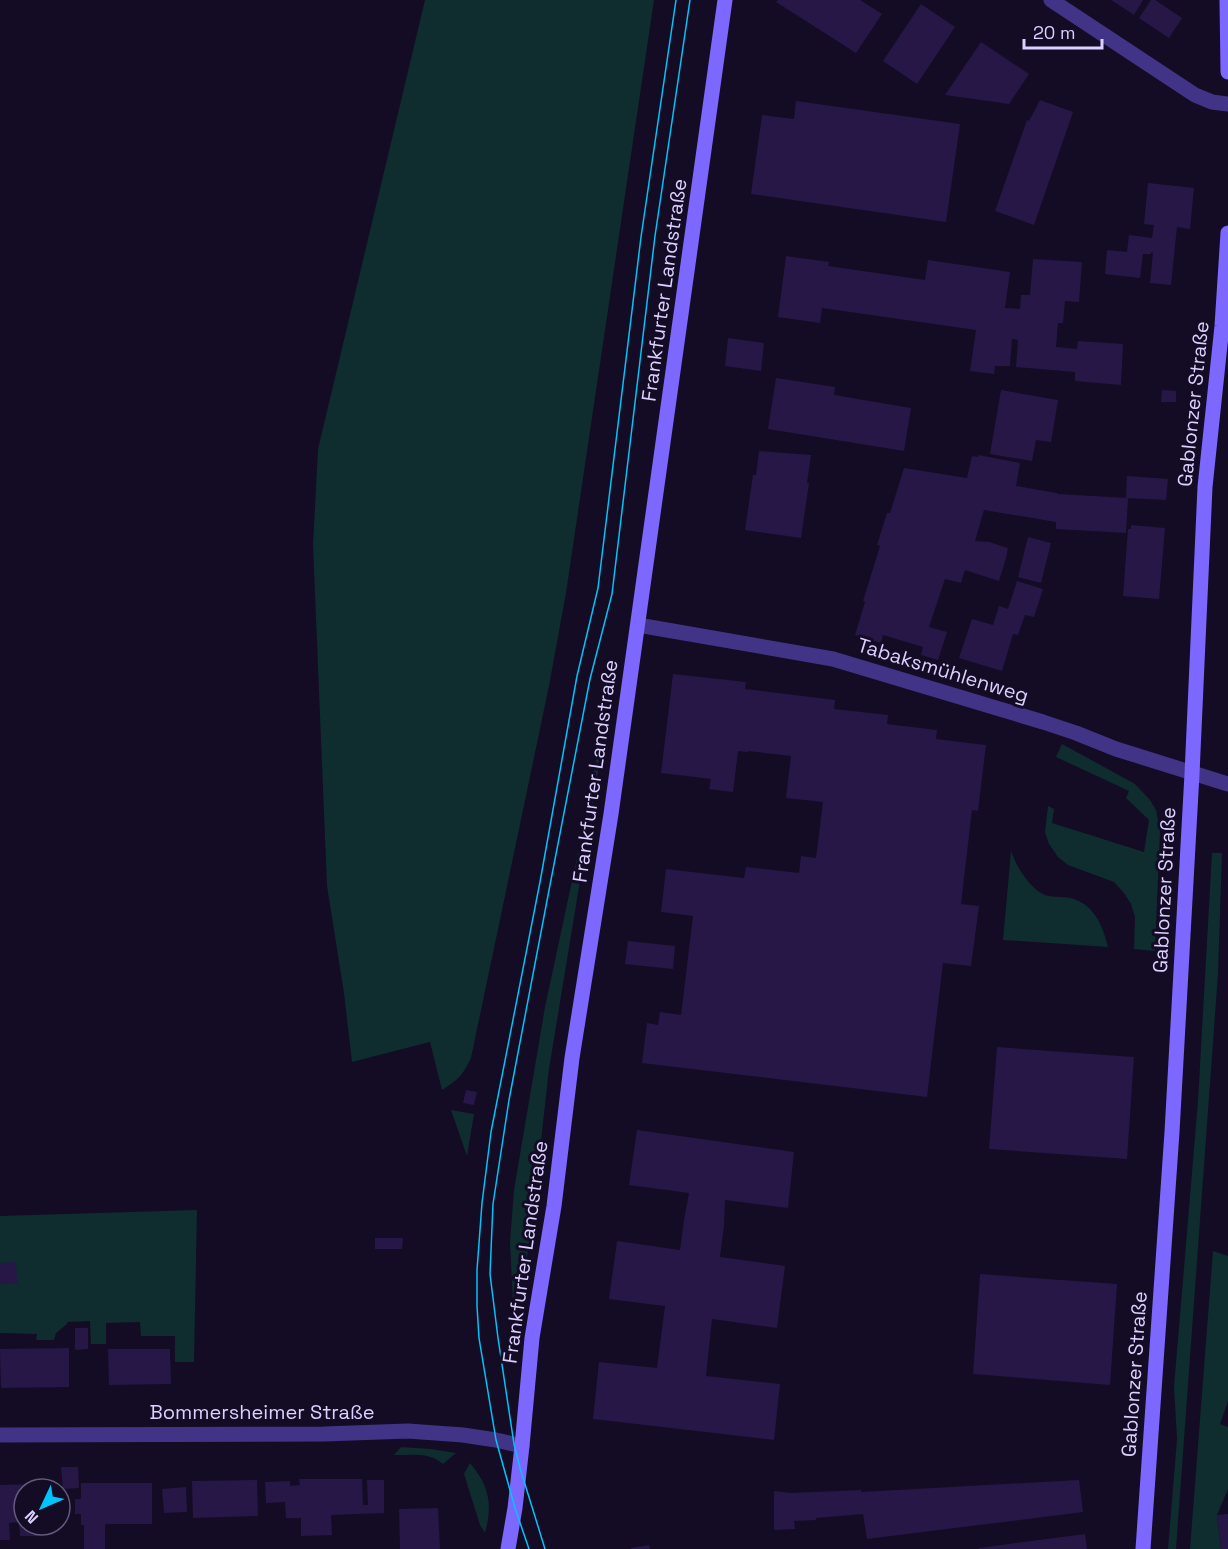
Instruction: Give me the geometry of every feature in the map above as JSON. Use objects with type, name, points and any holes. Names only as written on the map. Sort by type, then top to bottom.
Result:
[{"type":"main road","name":"Frankfurter Landstraße","points":[[508,1549],[515,1508],[532,1338],[554,1206],[572,1058],[638,625],[725,0]]},
{"type":"main road","points":[[1227,0],[1228,72]]},
{"type":"main road","name":"Gablonzer Straße","points":[[1143,1549],[1172,1132],[1205,487],[1222,326],[1228,233]]},
{"type":"street","points":[[1051,0],[1196,95],[1212,102],[1228,104]]},
{"type":"street","name":"Tabaksmühlenweg","points":[[638,625],[833,659],[1043,722],[1116,749],[1228,784]]},
{"type":"street","name":"Bommersheimer Straße","points":[[0,1435],[324,1434],[408,1431],[463,1435],[522,1446]]},
{"type":"green space","points":[[425,0],[654,0],[566,593],[549,686],[471,1058],[460,1077],[442,1090],[430,1042],[352,1062],[327,886],[313,545],[318,449]]},
{"type":"green space","points":[[610,678],[613,681],[549,1069],[530,1239],[515,1325],[510,1242],[514,1190],[545,1007],[588,806]]},
{"type":"green space","points":[[1062,744],[1135,784],[1156,810],[1160,831],[1155,951],[1134,949],[1135,917],[1131,904],[1114,882],[1068,865],[1058,857],[1049,844],[1045,832],[1048,806],[1054,809],[1052,823],[1144,852],[1149,820],[1126,798],[1129,791],[1056,757]]},
{"type":"green space","points":[[1011,851],[1024,876],[1039,892],[1048,896],[1074,899],[1088,907],[1101,925],[1108,947],[1003,940]]},
{"type":"green space","points":[[1212,853],[1222,853],[1218,974],[1176,1549],[1168,1549],[1177,1439],[1174,1387],[1198,1101]]},
{"type":"green space","points":[[451,1110],[474,1114],[467,1156]]},
{"type":"green space","points":[[197,1210],[194,1362],[175,1362],[175,1336],[141,1336],[140,1322],[106,1323],[106,1344],[91,1344],[90,1321],[67,1322],[56,1333],[54,1340],[36,1340],[37,1334],[0,1333],[0,1216]]},
{"type":"green space","points":[[1213,1251],[1228,1256],[1228,1401],[1220,1424],[1228,1427],[1228,1489],[1217,1515],[1221,1549],[1190,1549]]},
{"type":"green space","points":[[401,1447],[456,1453],[443,1464],[427,1456],[394,1455]]},
{"type":"green space","points":[[470,1463],[488,1496],[489,1513],[485,1533],[480,1525],[464,1474]]},
{"type":"building","points":[[778,0],[860,0],[882,14],[856,53],[776,2]]},
{"type":"building","points":[[1111,0],[1143,0],[1134,15]]},
{"type":"building","points":[[1151,0],[1155,0],[1182,18],[1169,38],[1139,18]]},
{"type":"building","points":[[921,4],[955,27],[917,84],[883,61]]},
{"type":"building","points":[[981,42],[1029,74],[1009,104],[945,95]]},
{"type":"building","points":[[1040,100],[1073,112],[1034,225],[995,211],[1027,120],[1029,121]]},
{"type":"building","points":[[796,101],[960,124],[946,222],[751,194],[762,115],[794,119]]},
{"type":"building","points":[[1148,183],[1194,188],[1190,229],[1177,227],[1171,285],[1150,283],[1153,253],[1151,252],[1151,254],[1143,254],[1140,278],[1105,274],[1107,250],[1127,252],[1129,235],[1152,238],[1154,225],[1144,224]]},
{"type":"building","points":[[786,256],[829,262],[828,266],[925,280],[928,260],[1010,272],[1005,308],[1020,309],[1021,295],[1030,295],[1033,259],[1082,262],[1079,302],[1065,301],[1063,323],[1058,323],[1056,347],[1077,349],[1078,341],[1123,344],[1121,385],[1075,381],[1075,372],[1016,367],[1018,340],[1012,339],[1010,366],[995,366],[994,374],[970,371],[976,330],[822,308],[820,323],[778,317]]},
{"type":"building","points":[[728,338],[764,343],[761,371],[725,366]]},
{"type":"building","points":[[776,378],[835,387],[834,395],[911,408],[904,451],[768,429]]},
{"type":"building","points":[[1001,390],[1058,400],[1051,442],[1036,440],[1032,461],[990,454]]},
{"type":"building","points":[[1162,390],[1176,391],[1176,402],[1161,402]]},
{"type":"building","points":[[759,451],[811,455],[801,538],[745,530]]},
{"type":"building","points":[[978,455],[1020,463],[1016,486],[1057,494],[1128,498],[1126,533],[1056,529],[1056,522],[984,510],[975,541],[989,542],[1008,548],[999,581],[965,570],[961,583],[945,579],[929,627],[947,632],[938,660],[921,655],[923,647],[883,635],[881,643],[855,635],[880,546],[877,545],[904,468],[967,478],[972,456],[978,457]]},
{"type":"building","points":[[1127,476],[1168,479],[1166,500],[1126,498]]},
{"type":"building","points":[[1131,525],[1165,528],[1159,599],[1123,596],[1128,529],[1131,529]]},
{"type":"building","points":[[1028,537],[1051,543],[1041,583],[1018,577]]},
{"type":"building","points":[[1017,581],[1043,589],[1034,617],[1025,615],[1018,635],[1013,634],[1002,671],[959,658],[972,619],[993,625],[999,606],[1008,609]]},
{"type":"building","points":[[673,674],[746,682],[745,689],[835,700],[834,709],[888,715],[887,724],[937,730],[936,739],[986,745],[978,811],[972,810],[961,904],[979,906],[971,966],[943,963],[927,1097],[642,1063],[647,1023],[658,1025],[660,1012],[681,1015],[693,916],[661,912],[666,869],[744,878],[746,867],[799,873],[801,856],[816,858],[823,802],[786,798],[791,756],[738,751],[733,792],[709,789],[711,779],[661,773]]},
{"type":"building","points":[[628,941],[675,946],[673,969],[625,964]]},
{"type":"building","points":[[997,1047],[1134,1057],[1127,1159],[989,1149]]},
{"type":"building","points":[[466,1090],[477,1092],[474,1105],[463,1103]]},
{"type":"building","points":[[637,1130],[794,1152],[788,1208],[725,1200],[720,1257],[785,1266],[777,1328],[712,1319],[706,1376],[780,1384],[774,1440],[593,1419],[599,1362],[657,1368],[665,1306],[609,1299],[617,1241],[680,1250],[689,1193],[629,1185]]},
{"type":"building","points":[[375,1238],[403,1238],[402,1249],[375,1249]]},
{"type":"building","points":[[16,1262],[17,1283],[0,1284],[0,1263]]},
{"type":"building","points":[[980,1274],[1117,1284],[1110,1385],[973,1374]]},
{"type":"building","points":[[75,1328],[88,1328],[88,1349],[75,1350]]},
{"type":"building","points":[[69,1348],[69,1387],[1,1388],[0,1349]]},
{"type":"building","points":[[108,1349],[170,1349],[171,1384],[109,1385]]},
{"type":"building","points":[[61,1467],[78,1467],[79,1488],[72,1488],[72,1477],[62,1477]]},
{"type":"building","points":[[299,1479],[362,1479],[363,1505],[368,1505],[367,1480],[384,1480],[384,1513],[331,1515],[332,1535],[301,1536],[301,1518],[286,1518],[285,1502],[266,1503],[265,1482],[290,1481],[290,1486],[300,1485]]},
{"type":"building","points":[[257,1480],[258,1516],[193,1518],[192,1481]]},
{"type":"building","points":[[1079,1480],[1083,1512],[867,1539],[863,1514],[794,1521],[795,1529],[774,1530],[774,1491],[791,1493],[861,1490],[861,1492]]},
{"type":"building","points":[[81,1483],[152,1483],[152,1524],[105,1524],[105,1549],[84,1549],[84,1525],[81,1525],[81,1514],[75,1514],[75,1499],[81,1499]]},
{"type":"building","points":[[0,1485],[12,1485],[10,1540],[0,1540]]},
{"type":"building","points":[[186,1487],[187,1512],[164,1513],[162,1489]]},
{"type":"building","points":[[438,1508],[440,1549],[400,1549],[399,1509]]},
{"type":"building","points":[[1228,1514],[1228,1549],[1221,1549],[1217,1515]]},
{"type":"building","points":[[1085,1534],[1087,1549],[979,1549],[979,1548]]},
{"type":"building","points":[[649,1545],[650,1549],[631,1549],[631,1548]]},
{"type":"tram line","points":[[529,1549],[496,1440],[479,1338],[477,1270],[482,1203],[491,1132],[540,882],[577,676],[598,588],[641,237],[676,0]]},
{"type":"tram line","points":[[545,1549],[514,1444],[498,1338],[490,1274],[493,1204],[509,1100],[590,679],[612,594],[655,236],[690,0]]}]
